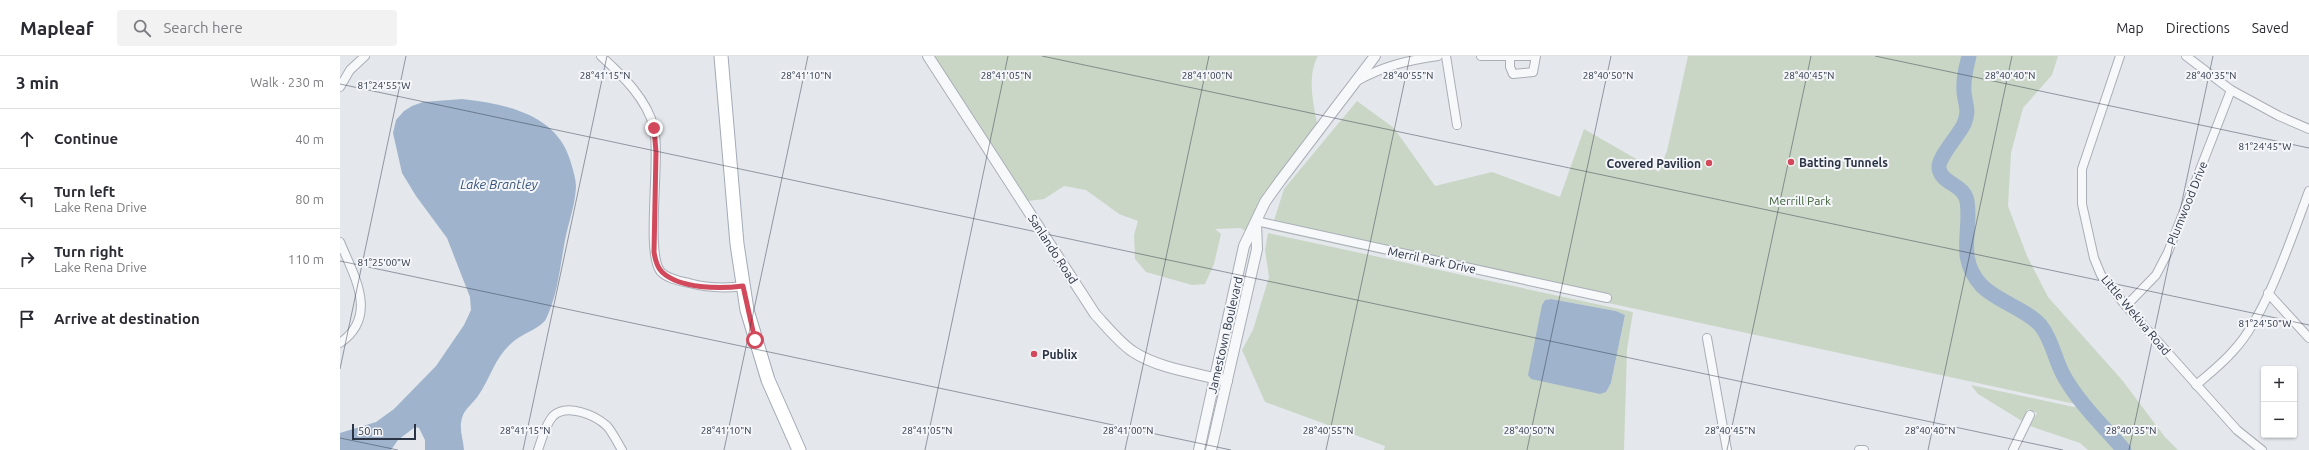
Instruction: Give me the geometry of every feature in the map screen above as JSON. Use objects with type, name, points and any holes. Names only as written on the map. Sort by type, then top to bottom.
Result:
[{"type":"main road","points":[[721,56],[736,240],[751,330],[766,375],[799,450]]},
{"type":"street","points":[[340,87],[350,70],[365,56]]},
{"type":"street","points":[[601,56],[618,72],[642,100],[654,128],[656,152],[654,252],[661,272],[670,278],[713,289],[743,286]]},
{"type":"street","name":"Sanlando Road","points":[[928,56],[1095,314],[1114,335],[1132,351],[1154,363],[1227,381]]},
{"type":"street","name":"Jamestown Boulevard","points":[[1199,450],[1244,246],[1265,202],[1375,56]]},
{"type":"street","points":[[1355,82],[1404,58],[1438,56]]},
{"type":"street","points":[[1446,56],[1457,125]]},
{"type":"street","points":[[1481,56],[1536,56],[1533,72],[1514,74],[1510,67],[1510,57]]},
{"type":"street","name":"Little Wekiva Road","points":[[2120,56],[2082,169],[2082,204],[2088,237],[2101,275],[2126,306],[2237,430],[2262,450]]},
{"type":"street","points":[[2186,56],[2231,90],[2279,116],[2309,129]]},
{"type":"street","name":"Plumwood Drive","points":[[2126,306],[2156,275],[2168,252],[2231,90]]},
{"type":"street","points":[[2196,385],[2234,350],[2248,332],[2268,293],[2309,191]]},
{"type":"street","name":"Jamestown Boulevard","points":[[1211,450],[1257,249],[1256,221]]},
{"type":"street","name":"Merril Park Drive","points":[[1256,221],[1607,298]]},
{"type":"street","points":[[340,242],[358,287],[361,301],[360,315],[356,327],[349,337],[340,343]]},
{"type":"street","points":[[2268,293],[2309,338]]},
{"type":"street","points":[[1707,338],[1728,450]]},
{"type":"street","points":[[538,450],[547,426],[554,416],[569,410],[580,412],[596,418],[607,426],[622,450]]},
{"type":"street","points":[[2013,450],[2030,415]]},
{"type":"street","points":[[1859,450],[1864,450]]},
{"type":"green space","points":[[933,56],[1318,56],[1312,80],[1317,123],[1261,199],[1246,231],[1240,228],[1215,229],[1221,234],[1214,264],[1205,284],[1192,285],[1146,272],[1135,259],[1134,235],[1138,221],[1119,214],[1086,190],[1064,186],[1044,199],[1028,201]]},
{"type":"green space","name":"Merrill Park","points":[[1688,56],[1968,56],[1963,81],[1964,98],[1967,107],[1966,118],[1959,133],[1944,155],[1937,169],[1942,179],[1958,190],[1963,203],[1963,263],[1978,286],[2039,328],[2075,404],[1271,230],[1284,189],[1357,101],[1394,128],[1435,186],[1492,172],[1560,197],[1584,129],[1659,172],[1667,151]]},
{"type":"green space","points":[[1973,56],[2058,56],[2052,75],[2023,108],[2011,153],[2008,206],[2027,256],[2048,297],[2122,380],[2165,437],[2178,450],[2088,450],[2080,443],[2030,426],[2037,413],[2028,409],[2022,421],[1978,394],[1971,385],[2074,407],[2079,405],[2042,326],[1981,284],[1967,262],[1967,202],[1961,187],[1945,177],[1942,169],[1945,158],[1959,139],[1971,113],[1968,95],[1968,70]]},
{"type":"green space","points":[[1268,233],[1633,312],[1627,349],[1624,450],[1384,450],[1385,446],[1265,402],[1242,350],[1253,330],[1269,277],[1265,250]],"holes":[[[1551,299],[1616,311],[1625,315],[1611,383],[1606,392],[1541,319],[1542,305],[1545,300]]]},
{"type":"water","name":"Lake Brantley","points":[[462,99],[496,104],[528,114],[555,133],[564,146],[573,169],[576,187],[558,280],[550,309],[544,322],[514,341],[502,353],[478,396],[464,412],[461,428],[464,450],[425,450],[425,440],[419,428],[415,427],[398,440],[391,450],[340,450],[340,433],[376,422],[394,409],[436,366],[464,325],[471,310],[470,297],[447,238],[416,196],[402,173],[393,133],[396,120],[404,111],[412,106],[423,102]]},
{"type":"water","points":[[1551,299],[1616,311],[1625,315],[1611,383],[1606,392],[1600,394],[1531,379],[1528,375],[1542,305],[1545,300]]},
{"type":"waterway","points":[[1969,56],[1964,83],[1967,111],[1966,119],[1942,158],[1939,168],[1944,178],[1962,191],[1967,201],[1968,212],[1966,244],[1969,264],[1973,275],[1987,291],[2028,315],[2041,326],[2071,388],[2124,450]]},
{"type":"place","name":"Batting Tunnels","points":[[1791,162]]},
{"type":"place","name":"Covered Pavilion","points":[[1709,163]]},
{"type":"place","name":"Publix","points":[[1034,354]]},
{"type":"route","points":[[654,128],[656,152],[654,252],[656,262],[661,272],[670,278],[681,282],[713,289],[743,286],[751,330],[755,340]]}]
